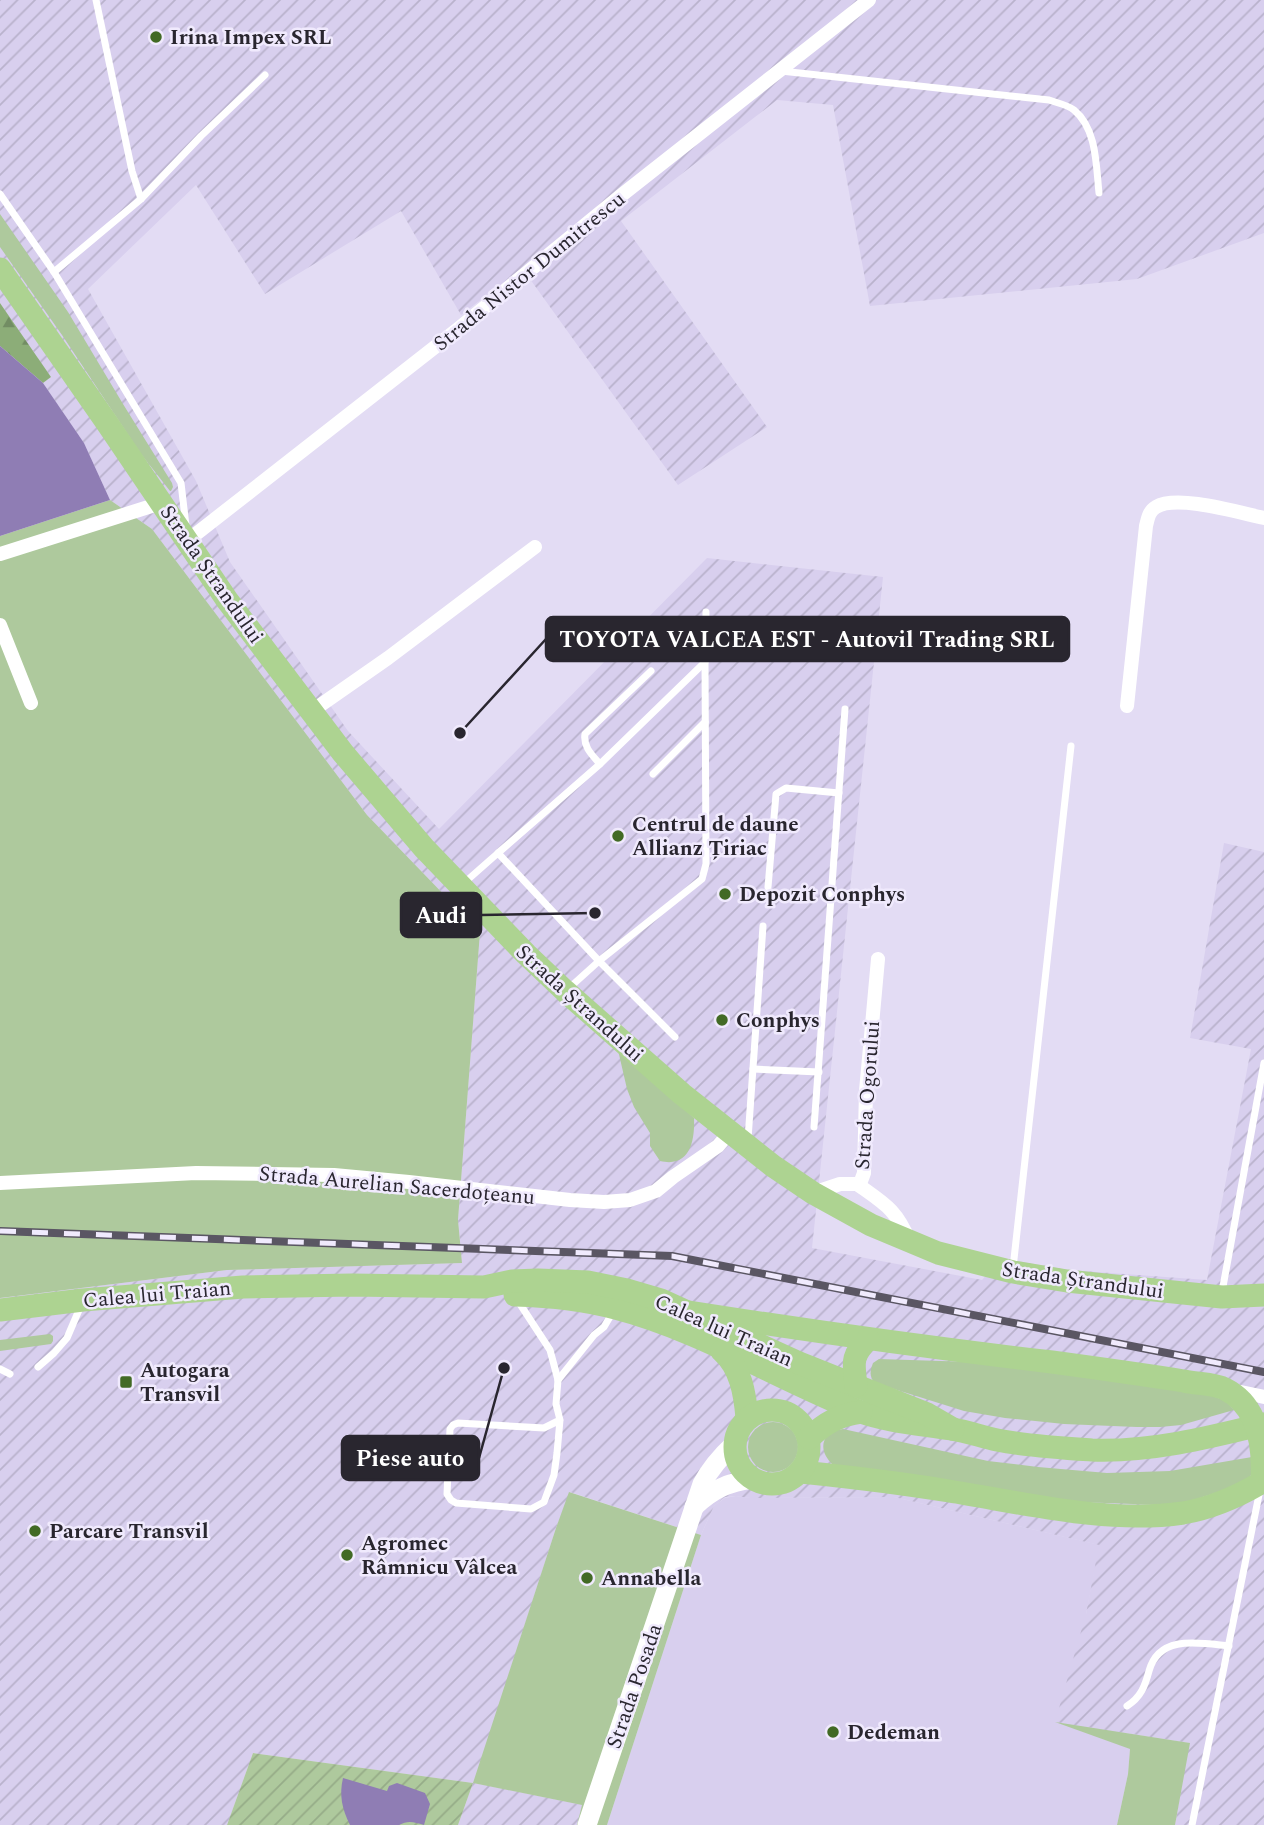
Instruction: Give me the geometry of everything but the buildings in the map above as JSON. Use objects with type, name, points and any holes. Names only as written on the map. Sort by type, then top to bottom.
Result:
[{"type":"main road","name":"Strada Ștrandului","points":[[0,270],[227,600],[368,782],[460,887],[565,991],[673,1086],[813,1193],[871,1225],[938,1253],[1013,1272],[1068,1281],[1222,1297],[1264,1296]]},
{"type":"main road","name":"Calea lui Traian","points":[[0,1310],[83,1300],[243,1287],[484,1287],[538,1280],[588,1282],[662,1300],[789,1359],[927,1414],[953,1429]]},
{"type":"main road","name":"Calea lui Traian","points":[[484,1287],[513,1295],[574,1300],[615,1308],[717,1346],[861,1412],[919,1426],[953,1429],[999,1440],[1093,1450],[1173,1445],[1264,1424]]},
{"type":"main road","points":[[1222,1297],[1264,1309]]},
{"type":"main road","points":[[689,1312],[868,1339],[1113,1370],[1224,1388],[1244,1405],[1254,1419],[1263,1454],[1263,1481],[1240,1495],[1183,1513],[1152,1515],[1069,1510],[926,1487],[801,1472]]},
{"type":"main road","points":[[856,1386],[854,1357],[868,1339]]},
{"type":"main road","points":[[717,1346],[730,1358],[736,1369],[745,1398],[747,1418]]},
{"type":"main road","points":[[771,1409],[784,1411],[795,1417],[804,1426],[809,1438],[809,1456],[801,1472],[783,1483],[773,1485],[753,1479],[738,1464],[735,1454],[737,1434],[747,1418],[771,1409]]},
{"type":"main road","points":[[809,1438],[837,1417],[861,1412]]},
{"type":"street","name":"Strada Nistor Dumitrescu","points":[[187,541],[458,329],[633,186],[869,0]]},
{"type":"street","points":[[0,554],[162,503]]},
{"type":"street","points":[[1127,706],[1149,514],[1156,507],[1169,503],[1193,503],[1264,518]]},
{"type":"street","points":[[312,711],[388,658],[535,547]]},
{"type":"street","points":[[0,625],[31,703]]},
{"type":"street","name":"Strada Ogorului","points":[[813,1193],[840,1184],[857,1184],[864,1173],[866,1091],[878,959]]},
{"type":"street","name":"Strada Aurelian Sacerdoțeanu","points":[[0,1183],[196,1173],[334,1175],[604,1202],[630,1200],[656,1191],[718,1146],[739,1139]]},
{"type":"street","points":[[857,1184],[884,1202],[901,1222],[911,1243]]},
{"type":"street","points":[[1224,1388],[1264,1397]]},
{"type":"street","name":"Strada Posada","points":[[587,1825],[694,1508],[710,1469],[735,1443]]},
{"type":"street","points":[[694,1508],[722,1486],[753,1479]]},
{"type":"lane","points":[[96,0],[132,171],[141,200]]},
{"type":"lane","points":[[780,71],[1049,100],[1072,108],[1085,122],[1095,149],[1099,192]]},
{"type":"lane","points":[[54,272],[141,200],[201,136],[265,75]]},
{"type":"lane","points":[[0,194],[54,272],[181,483],[187,541]]},
{"type":"lane","points":[[565,991],[704,874],[706,612]]},
{"type":"lane","points":[[460,887],[600,764],[705,662]]},
{"type":"lane","points":[[600,764],[588,750],[584,741],[585,734],[651,671]]},
{"type":"lane","points":[[814,1127],[845,709]]},
{"type":"lane","points":[[653,774],[705,722]]},
{"type":"lane","points":[[1013,1272],[1072,746]]},
{"type":"lane","points":[[768,887],[776,794],[786,788],[839,793]]},
{"type":"lane","points":[[498,853],[599,961],[676,1037]]},
{"type":"lane","points":[[739,1139],[753,1069],[763,926]]},
{"type":"lane","points":[[1222,1297],[1264,1063]]},
{"type":"lane","points":[[753,1069],[819,1072]]},
{"type":"lane","points":[[513,1295],[550,1350],[558,1380],[556,1404],[560,1420],[554,1475],[544,1502],[531,1509],[456,1503],[450,1500],[447,1494],[450,1429],[453,1425],[458,1423],[544,1428],[560,1420]]},
{"type":"lane","points":[[38,1367],[66,1338],[83,1300]]},
{"type":"lane","points":[[558,1380],[594,1335],[604,1327],[615,1308]]},
{"type":"lane","points":[[0,1369],[10,1374]]},
{"type":"lane","points":[[1192,1825],[1263,1481]]},
{"type":"lane","points":[[1127,1706],[1137,1700],[1144,1689],[1151,1663],[1170,1645],[1201,1643],[1228,1646]]},
{"type":"shaded area","points":[[0,0],[1264,0],[1264,233],[1137,279],[870,306],[833,105],[777,100],[621,221],[767,427],[678,485],[522,268],[461,315],[401,211],[265,294],[196,185],[88,289],[196,481],[230,562],[348,731],[439,829],[707,558],[883,577],[812,1248],[982,1280],[1001,1258],[1069,1270],[1207,1280],[1251,1049],[1190,1038],[1224,843],[1264,852],[1264,1825],[1175,1825],[1189,1743],[1055,1722],[1086,1614],[1099,1545],[894,1497],[725,1497],[714,1506],[701,1535],[570,1492],[474,1783],[583,1805],[577,1825],[458,1825],[473,1783],[253,1753],[227,1825],[0,1825],[0,1298],[227,1270],[462,1263],[458,1220],[480,932],[367,815],[152,529],[110,500],[84,443],[43,383],[51,377],[0,303]]},
{"type":"shaded area","points":[[0,346],[43,383],[84,443],[110,500],[0,536]]},
{"type":"shaded area","points":[[894,1497],[1100,1545],[1086,1614],[1130,1749],[1128,1774],[1117,1825],[607,1825],[701,1535],[714,1506],[725,1498]]},
{"type":"shaded area","points":[[343,1778],[387,1791],[389,1786],[397,1783],[425,1793],[430,1804],[424,1825],[405,1822],[399,1825],[350,1825],[342,1802]]},
{"type":"green space","points":[[0,214],[68,312],[172,483],[171,491],[141,454],[0,247]]},
{"type":"green space","points":[[0,303],[51,377],[43,383],[0,346]]},
{"type":"green space","points":[[110,500],[152,529],[367,815],[480,932],[458,1220],[462,1263],[227,1270],[0,1298],[0,536]]},
{"type":"green space","points":[[618,1050],[694,1118],[692,1144],[684,1157],[670,1162],[660,1161],[650,1146],[650,1133],[634,1107],[627,1089]]},
{"type":"green space","points":[[50,1334],[53,1336],[51,1344],[0,1351],[0,1340]]},
{"type":"green space","points":[[879,1359],[972,1362],[1202,1392],[1226,1401],[1234,1410],[1181,1425],[1160,1427],[1064,1424],[1005,1418],[964,1411],[875,1383],[871,1371],[873,1363]]},
{"type":"green space","points":[[763,1423],[783,1423],[797,1437],[797,1457],[783,1471],[763,1471],[749,1457],[749,1437]]},
{"type":"green space","points":[[843,1429],[988,1461],[1038,1467],[1107,1473],[1170,1471],[1252,1457],[1254,1469],[1249,1479],[1231,1488],[1187,1502],[1160,1505],[1079,1502],[833,1465],[823,1448],[824,1442],[830,1434]]},
{"type":"green space","points":[[569,1492],[701,1535],[607,1825],[577,1825],[582,1805],[473,1783]]},
{"type":"green space","points":[[1055,1722],[1190,1743],[1175,1825],[1117,1825],[1128,1774],[1130,1749]]},
{"type":"green space","points":[[253,1753],[473,1783],[458,1825],[227,1825]]},
{"type":"railway","points":[[0,1231],[672,1256],[1264,1372]]},
{"type":"place","name":"Irina Impex SRL","points":[[156,37]]},
{"type":"place","name":"TOYOTA VALCEA EST - Autovil Trading SRL","points":[[460,733]]},
{"type":"place","name":"Centrul de daune Allianz Țiriac","points":[[618,836]]},
{"type":"place","name":"Depozit Conphys","points":[[725,894]]},
{"type":"place","name":"Audi","points":[[595,913]]},
{"type":"place","name":"Conphys","points":[[722,1020]]},
{"type":"place","name":"Piese auto","points":[[504,1368]]},
{"type":"place","name":"Autogara Transvil","points":[[126,1382]]},
{"type":"place","name":"Parcare Transvil","points":[[35,1531]]},
{"type":"place","name":"Agromec Râmnicu Vâlcea","points":[[347,1555]]},
{"type":"place","name":"Annabella","points":[[587,1578]]},
{"type":"place","name":"Dedeman","points":[[833,1732]]}]
